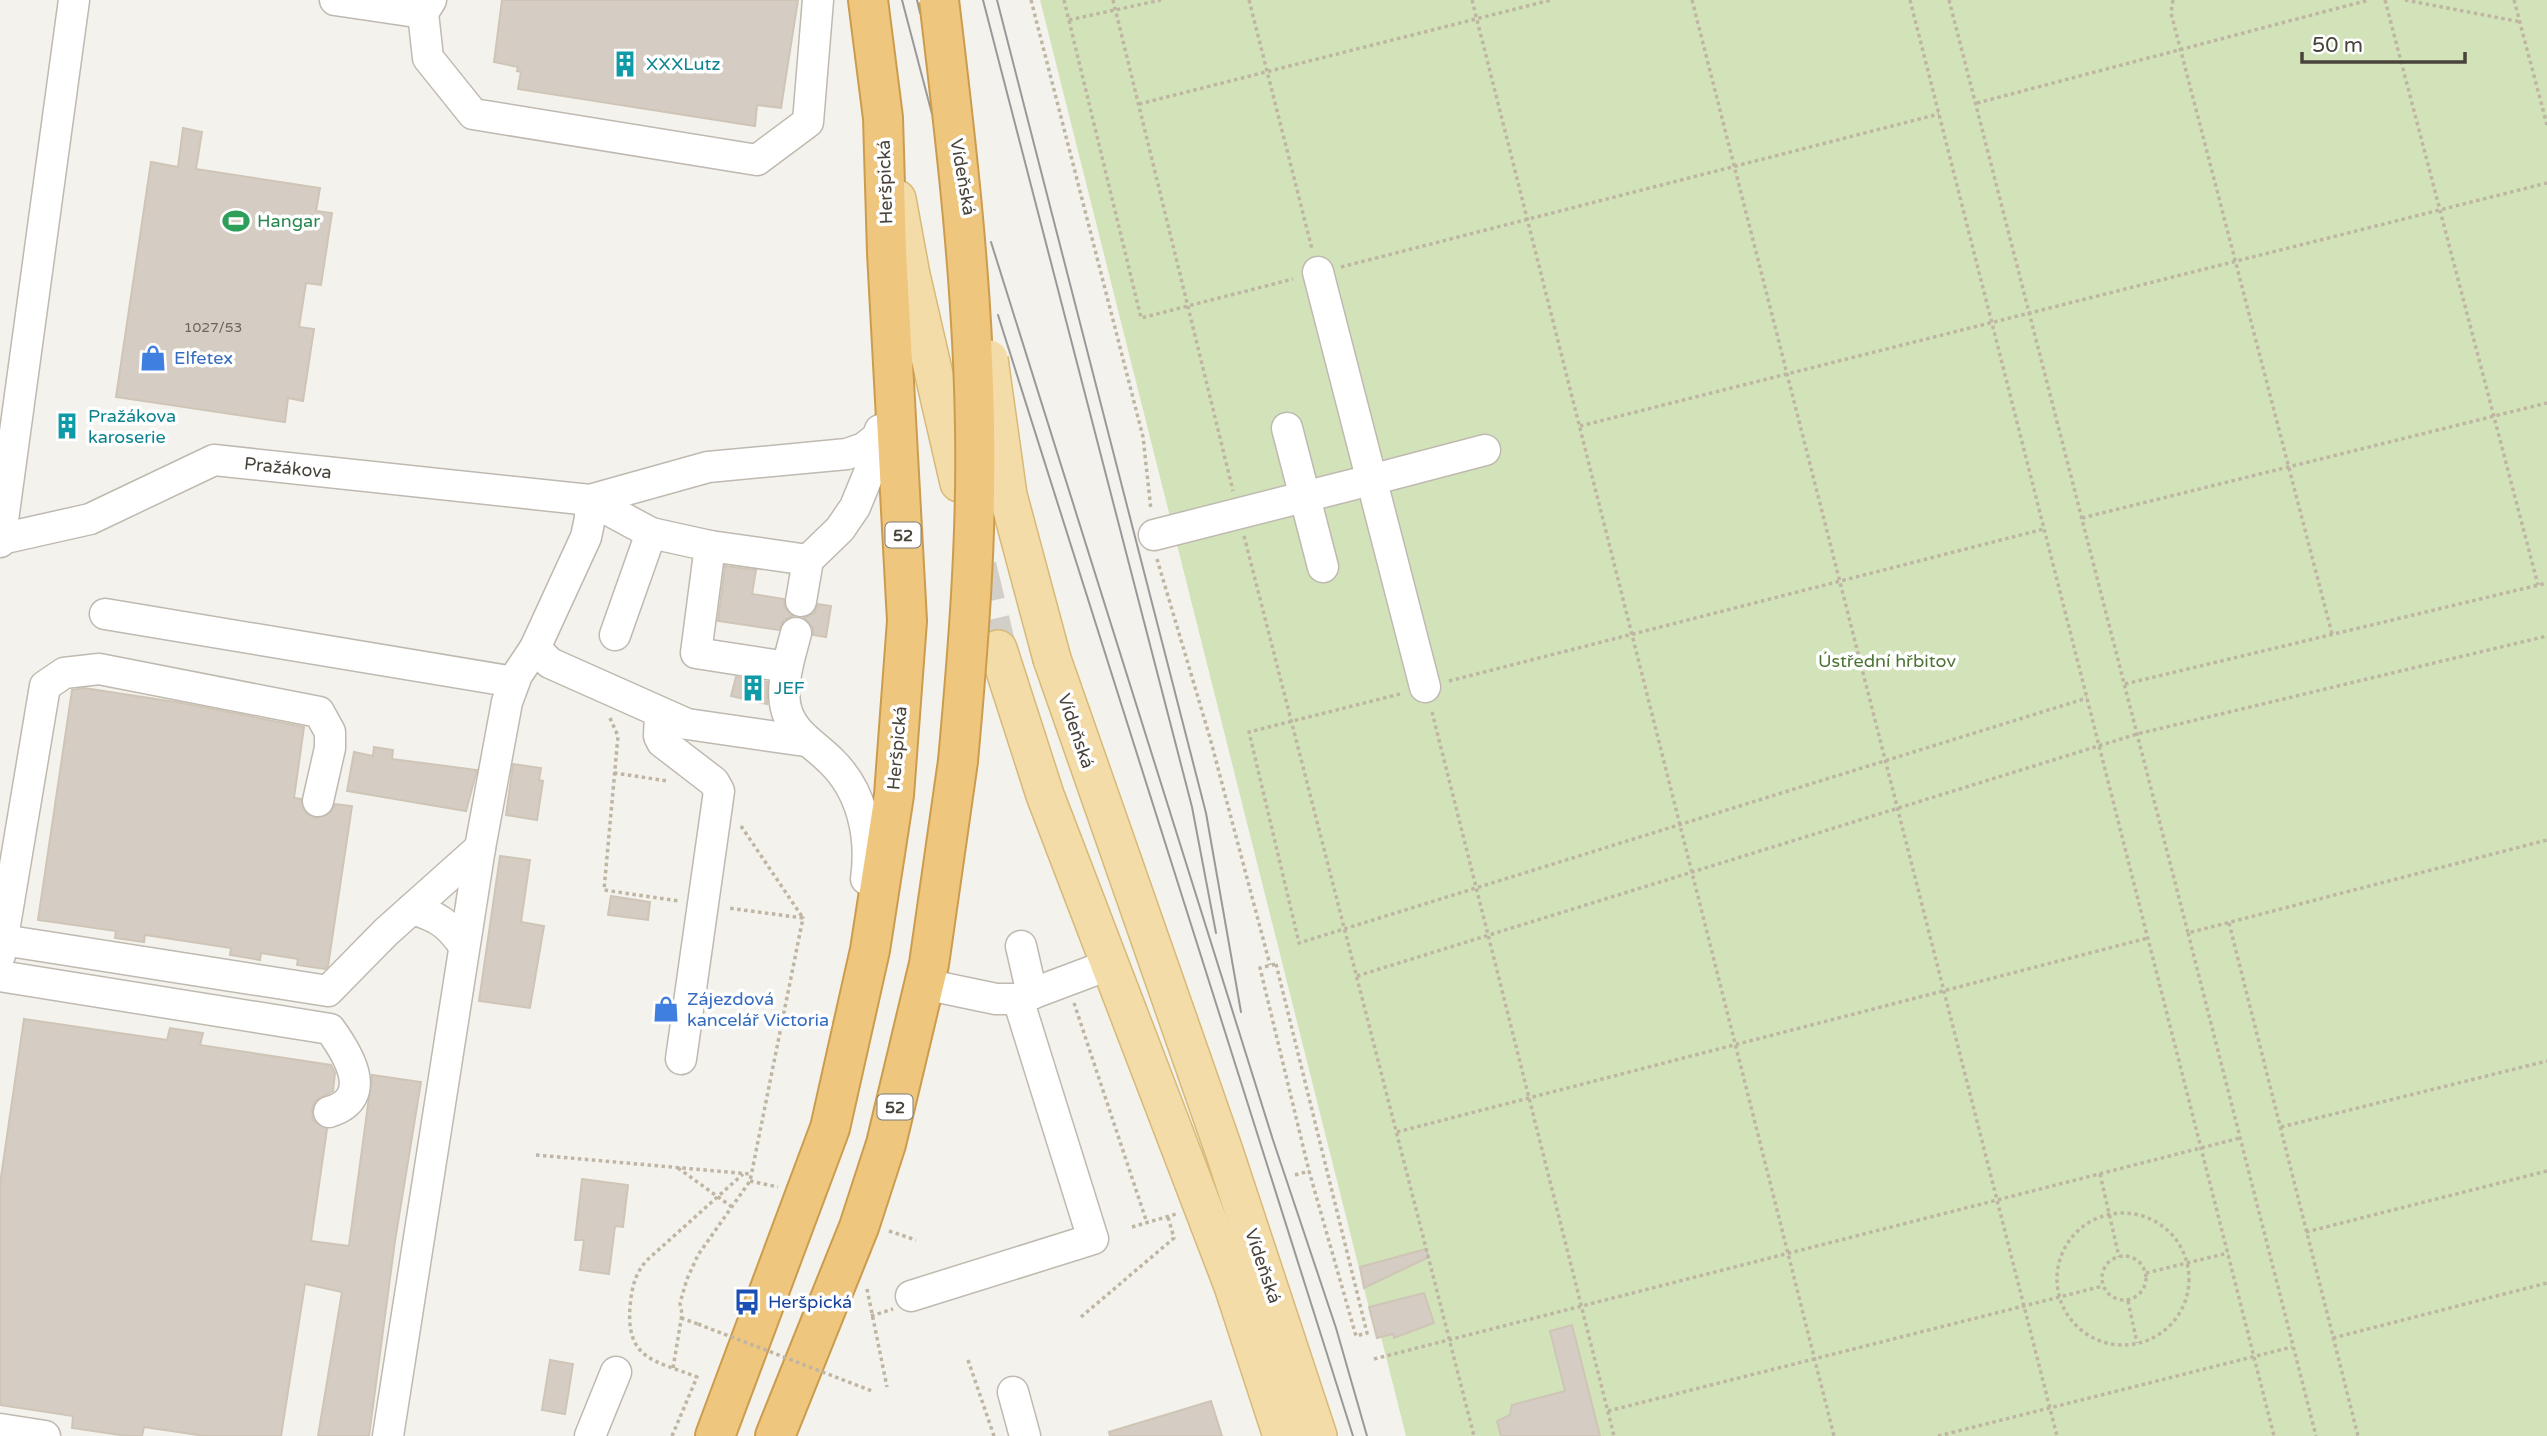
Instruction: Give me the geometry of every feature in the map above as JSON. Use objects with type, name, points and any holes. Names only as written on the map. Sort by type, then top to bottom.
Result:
[{"type":"highway","name":"52","points":[[868,0],[883,118]]},
{"type":"highway","name":"Vídeňská","points":[[939,0],[960,174]]},
{"type":"highway","name":"Heršpická","points":[[715,1436],[830,1128],[870,950],[894,795],[907,621],[887,253],[883,118]]},
{"type":"highway","name":"52","points":[[775,1436],[859,1227],[886,1144],[924,984],[958,761],[970,629],[975,428],[960,174]]},
{"type":"main road","points":[[883,118],[911,275],[959,483]]},
{"type":"main road","name":"Vídeňská","points":[[960,174],[977,250],[994,411],[1008,495],[1052,659],[1223,1148],[1318,1436]]},
{"type":"main road","name":"Vídeňská","points":[[998,649],[1045,795],[1233,1286],[1282,1436]]},
{"type":"street","name":"Pražákova","points":[[74,0],[10,400],[0,540],[90,519],[214,460],[590,500]]},
{"type":"street","points":[[335,0],[427,7],[428,58],[473,114],[757,160],[808,122],[818,0]]},
{"type":"street","points":[[801,601],[808,560],[840,529],[855,507],[880,435],[874,311],[887,253]]},
{"type":"street","points":[[1318,272],[1363,482],[1425,687]]},
{"type":"street","points":[[1287,428],[1323,568]]},
{"type":"street","points":[[590,500],[708,467],[847,454],[864,449],[880,435]]},
{"type":"street","points":[[1154,535],[1485,450]]},
{"type":"street","points":[[590,500],[651,533],[710,546],[808,560]]},
{"type":"street","points":[[388,1436],[464,946],[507,702],[514,682],[535,648],[586,537],[590,500]]},
{"type":"street","points":[[614,635],[651,533]]},
{"type":"street","points":[[710,546],[695,653],[787,667]]},
{"type":"street","points":[[105,614],[514,682]]},
{"type":"street","points":[[796,633],[787,667],[784,695],[787,711],[806,741],[841,770],[862,814],[868,844],[863,899],[870,950]]},
{"type":"street","points":[[535,648],[550,663],[660,714],[712,729],[806,741]]},
{"type":"street","points":[[318,801],[330,748],[330,732],[319,712],[99,670],[64,673],[45,686],[1,948],[328,991]]},
{"type":"street","points":[[660,714],[659,736],[662,742],[718,786],[693,906],[681,1059]]},
{"type":"street","points":[[329,1112],[348,1103],[354,1093],[354,1076],[349,1057],[330,1029],[324,1010],[328,991],[411,909],[480,848]]},
{"type":"street","points":[[411,909],[435,915],[452,928],[464,946]]},
{"type":"street","points":[[911,1296],[1093,1239],[1025,996],[1021,946]]},
{"type":"street","points":[[924,984],[996,999],[1025,996],[1111,964]]},
{"type":"street","points":[[0,976],[330,1029]]},
{"type":"street","points":[[590,1436],[616,1372]]},
{"type":"street","points":[[1013,1392],[1026,1436]]},
{"type":"street","points":[[0,1429],[45,1436]]},
{"type":"path","points":[[1031,0],[1143,437],[1157,562],[1210,738],[1270,965]]},
{"type":"path","points":[[1064,0],[1141,318],[1939,114]]},
{"type":"path","points":[[1113,0],[1238,514],[1474,1436]]},
{"type":"path","points":[[1069,20],[1161,0]]},
{"type":"path","points":[[1249,0],[1318,272]]},
{"type":"path","points":[[1472,0],[1834,1436]]},
{"type":"path","points":[[1138,104],[1551,0]]},
{"type":"path","points":[[1692,0],[2057,1436]]},
{"type":"path","points":[[1910,0],[2274,1436]]},
{"type":"path","points":[[1949,0],[2316,1436]]},
{"type":"path","points":[[2173,0],[2171,13],[2332,634]]},
{"type":"path","points":[[1977,103],[2369,0]]},
{"type":"path","points":[[2385,0],[2538,585]]},
{"type":"path","points":[[2404,0],[2521,22]]},
{"type":"path","points":[[2514,0],[2547,125]]},
{"type":"path","points":[[1580,426],[2547,183]]},
{"type":"path","points":[[2082,518],[2547,403]]},
{"type":"path","points":[[2044,529],[1249,732],[1299,943],[2087,698]]},
{"type":"path","points":[[2125,684],[2547,583]]},
{"type":"path","points":[[1357,976],[2137,734],[2547,636]]},
{"type":"path","points":[[1425,687],[1614,1436]]},
{"type":"path","points":[[605,709],[618,736],[604,890],[682,901],[693,906],[803,918]]},
{"type":"path","points":[[614,773],[676,782]]},
{"type":"path","points":[[673,1367],[681,1318],[680,1303],[687,1279],[698,1255],[750,1181],[803,918],[772,877],[739,823]]},
{"type":"path","points":[[2188,933],[2547,840]]},
{"type":"path","points":[[2229,923],[2358,1436]]},
{"type":"path","points":[[1396,1132],[2148,938]]},
{"type":"path","points":[[1276,964],[1367,1333],[1356,1336],[1309,1171],[1260,968],[1270,965],[1276,964]]},
{"type":"path","points":[[1066,981],[1147,1223]]},
{"type":"path","points":[[2280,1127],[2547,1061]]},
{"type":"path","points":[[1374,1359],[2240,1138]]},
{"type":"path","points":[[537,1155],[750,1174]]},
{"type":"path","points":[[678,1168],[732,1207]]},
{"type":"path","points":[[1295,1175],[1309,1171]]},
{"type":"path","points":[[2306,1232],[2547,1171]]},
{"type":"path","points":[[672,1436],[696,1377],[649,1357],[633,1343],[629,1327],[632,1287],[636,1273],[646,1261],[716,1195],[743,1174]]},
{"type":"path","points":[[2100,1174],[2119,1257]]},
{"type":"path","points":[[750,1181],[783,1188]]},
{"type":"path","points":[[2122,1213],[2144,1216],[2163,1226],[2178,1242],[2188,1263],[2189,1283],[2184,1304],[2173,1322],[2157,1336],[2137,1343],[2114,1345],[2093,1338],[2075,1325],[2060,1297],[2057,1285],[2059,1263],[2067,1243],[2082,1227],[2109,1215],[2122,1213]]},
{"type":"path","points":[[1081,1317],[1174,1238],[1168,1217],[1132,1227]]},
{"type":"path","points":[[882,1229],[916,1240]]},
{"type":"path","points":[[2146,1273],[2228,1253]]},
{"type":"path","points":[[2119,1257],[2138,1261],[2146,1273],[2144,1289],[2128,1300],[2112,1297],[2103,1286],[2105,1266],[2119,1257]]},
{"type":"path","points":[[865,1279],[887,1387]]},
{"type":"path","points":[[2333,1338],[2547,1283]]},
{"type":"path","points":[[1608,1411],[2103,1286]]},
{"type":"path","points":[[2128,1300],[2137,1343]]},
{"type":"path","points":[[681,1318],[872,1391]]},
{"type":"path","points":[[1938,1436],[2293,1346]]},
{"type":"path","points":[[968,1360],[994,1436]]},
{"type":"green space","name":"Ústřední hřbitov","points":[[1040,0],[2547,0],[2547,1436],[1406,1436],[1381,1337],[1377,1338],[1370,1312]]},
{"type":"building","name":"XXXLutz","points":[[502,0],[798,0],[781,108],[757,105],[755,126],[518,89],[521,72],[517,71],[518,67],[494,62]]},
{"type":"building","points":[[183,128],[202,132],[196,169],[320,188],[316,211],[332,213],[321,285],[306,283],[299,327],[314,329],[303,401],[288,398],[285,422],[116,397],[151,162],[178,167]]},
{"type":"building","points":[[725,566],[756,570],[752,594],[784,599],[785,608],[793,616],[784,620],[779,630],[718,621]]},
{"type":"building","points":[[818,604],[831,606],[826,637],[813,635],[813,628],[804,618],[814,613]]},
{"type":"building","name":"JEF","points":[[736,677],[767,682],[767,704],[731,696]]},
{"type":"building","points":[[84,688],[182,703],[304,727],[294,798],[301,799],[306,813],[315,818],[330,813],[335,804],[352,806],[328,966],[325,969],[297,965],[298,959],[261,953],[260,960],[230,955],[231,948],[145,935],[144,942],[115,938],[116,931],[38,920],[72,690]]},
{"type":"building","points":[[374,747],[393,750],[392,759],[477,770],[466,811],[347,791],[354,752],[373,756]]},
{"type":"building","points":[[513,764],[541,768],[539,780],[543,781],[537,820],[506,815]]},
{"type":"building","points":[[500,856],[530,860],[521,922],[544,926],[530,1008],[479,1001]]},
{"type":"building","points":[[611,896],[650,902],[648,920],[608,915]]},
{"type":"building","points":[[24,1019],[167,1040],[170,1028],[203,1033],[200,1045],[331,1065],[335,1073],[333,1091],[315,1101],[312,1110],[313,1120],[327,1129],[311,1241],[349,1246],[372,1075],[421,1082],[395,1241],[369,1436],[318,1436],[342,1292],[305,1284],[281,1436],[205,1436],[144,1427],[142,1436],[127,1436],[72,1428],[73,1416],[0,1405],[0,1184]]},
{"type":"building","points":[[582,1179],[628,1185],[623,1227],[615,1226],[609,1274],[580,1270],[584,1240],[575,1240]]},
{"type":"building","points":[[1426,1249],[1429,1257],[1364,1288],[1360,1267]]},
{"type":"building","points":[[1424,1293],[1434,1323],[1394,1338],[1393,1334],[1377,1338],[1369,1307]]},
{"type":"building","points":[[1572,1325],[1600,1436],[1501,1436],[1497,1421],[1510,1415],[1512,1405],[1565,1391],[1550,1331]]},
{"type":"building","points":[[550,1360],[573,1364],[565,1414],[542,1410]]},
{"type":"building","points":[[1211,1401],[1222,1436],[1110,1436],[1109,1432]]},
{"type":"tunnel","points":[[978,566],[998,649]]},
{"type":"tram line","points":[[902,0],[932,114]]},
{"type":"tram line","points":[[917,0],[920,13]]},
{"type":"tram line","points":[[983,0],[1192,807],[1216,933]]},
{"type":"tram line","points":[[997,0],[1206,813],[1241,1012]]},
{"type":"tram line","points":[[991,242],[1273,1140],[1336,1328],[1367,1436]]},
{"type":"tram line","points":[[998,315],[1353,1436]]},
{"type":"place","name":"XXXLutz","points":[[625,64]]},
{"type":"place","name":"Hangar","points":[[236,221]]},
{"type":"place","name":"Elfetex","points":[[153,358]]},
{"type":"place","name":"Pražákova karoserie","points":[[67,426]]},
{"type":"place","name":"JEF","points":[[753,688]]},
{"type":"place","name":"Zájezdová kancelář Victoria","points":[[666,1009]]},
{"type":"place","name":"Heršpická","points":[[747,1302]]}]
